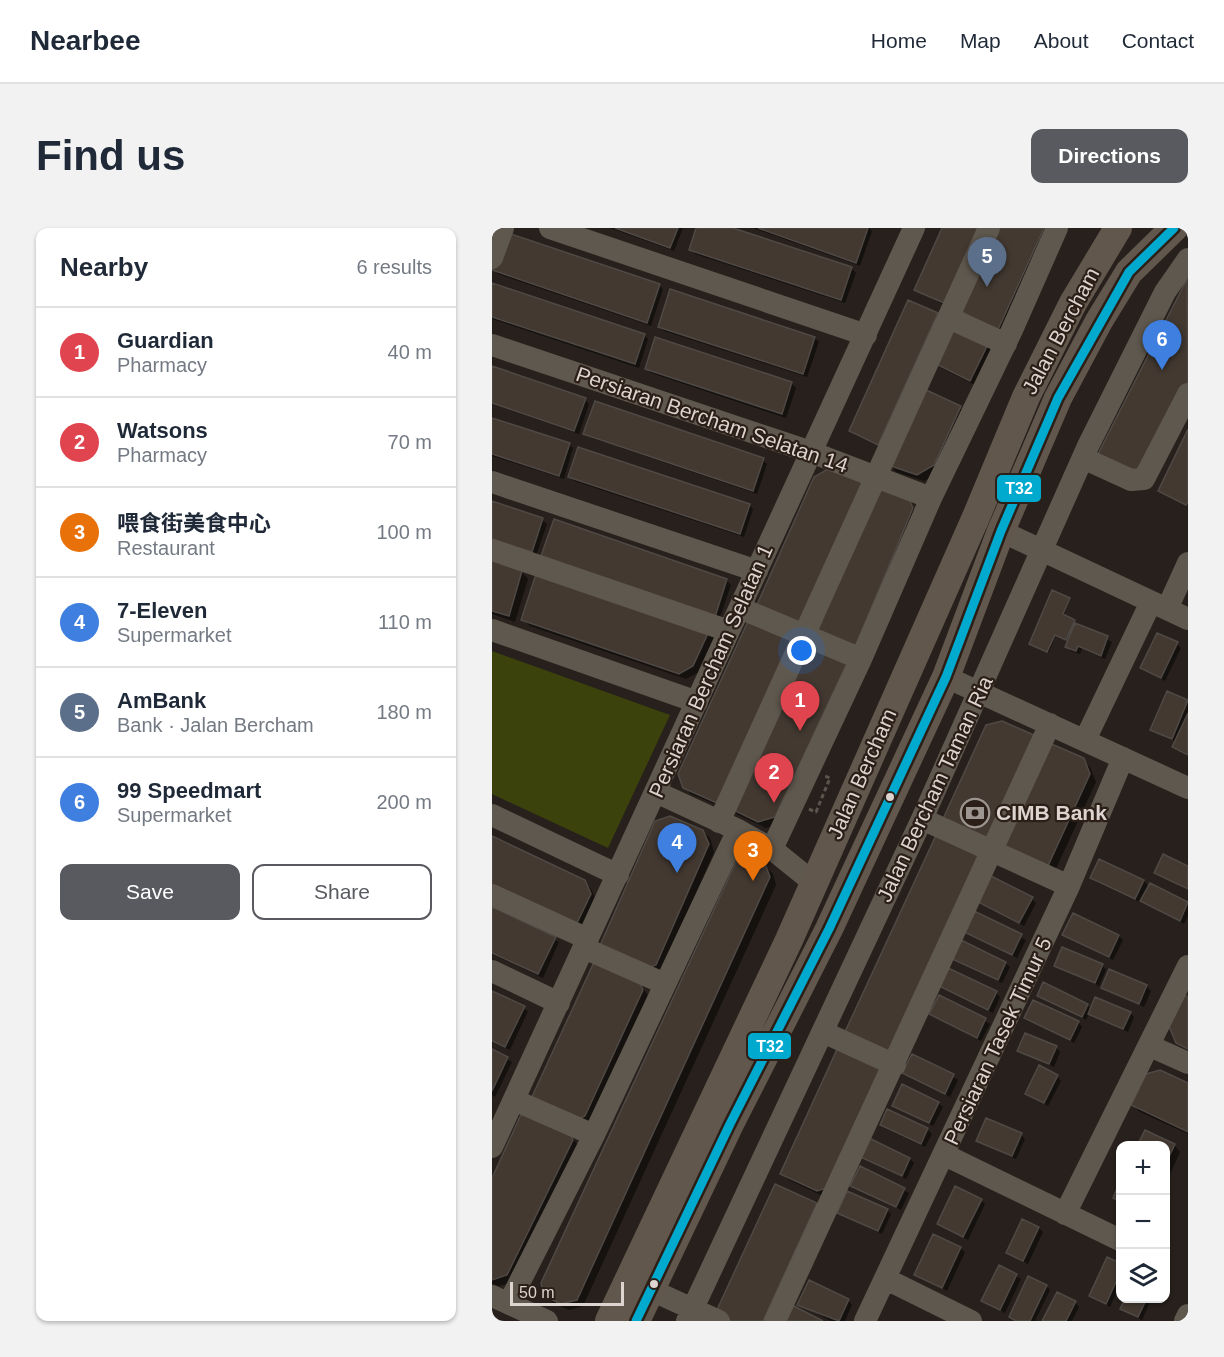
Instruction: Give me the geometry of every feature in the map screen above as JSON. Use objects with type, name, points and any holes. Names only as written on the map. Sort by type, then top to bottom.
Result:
[{"type":"main road","name":"Jalan Bercham","points":[[609,1321],[814,883],[976,517],[1026,397],[1072,303],[1118,228]]},
{"type":"main road","points":[[1099,321],[1106,290],[1128,252],[1148,228]]},
{"type":"main road","name":"Jalan Bercham","points":[[636,1321],[829,929],[946,677],[1001,531],[1058,398],[1099,321],[1129,272],[1174,228]]},
{"type":"main road","points":[[946,677],[940,667],[940,651],[975,544],[976,517]]},
{"type":"main road","points":[[766,1053],[772,1019],[818,916],[821,896],[814,883]]},
{"type":"street","points":[[492,258],[503,228]]},
{"type":"street","points":[[550,228],[866,335]]},
{"type":"street","name":"Persiaran Bercham Selatan 1","points":[[492,1147],[498,1118],[514,1100],[914,228]]},
{"type":"street","points":[[547,1321],[500,1299],[594,1135],[663,983],[804,635],[989,228]]},
{"type":"street","points":[[772,849],[861,660],[931,498],[1006,344],[1057,228]]},
{"type":"street","name":"Jalan Bercham Taman Ria","points":[[690,1315],[980,693],[1083,458],[1165,292],[1186,267]]},
{"type":"street","points":[[949,318],[1006,344]]},
{"type":"street","name":"Persiaran Bercham Selatan 14","points":[[492,345],[811,452],[931,498]]},
{"type":"street","points":[[1083,458],[1131,480],[1144,479],[1188,394]]},
{"type":"street","points":[[492,482],[757,571]]},
{"type":"street","points":[[1001,531],[1188,619]]},
{"type":"street","points":[[492,550],[729,632]]},
{"type":"street","points":[[1085,740],[1159,606],[1188,563]]},
{"type":"street","points":[[740,608],[861,660]]},
{"type":"street","points":[[492,630],[697,702]]},
{"type":"street","points":[[946,677],[1188,788]]},
{"type":"street","points":[[775,1321],[1050,724]]},
{"type":"street","name":"Persiaran Tasek Timur 5","points":[[865,1321],[945,1155],[1069,886],[1124,758]]},
{"type":"street","points":[[656,792],[772,849],[814,883]]},
{"type":"street","points":[[492,815],[618,875]]},
{"type":"street","points":[[922,819],[1069,886]]},
{"type":"street","points":[[492,895],[663,983]]},
{"type":"street","points":[[1065,1214],[1188,966]]},
{"type":"street","points":[[492,971],[559,1003]]},
{"type":"street","points":[[823,1032],[894,1065]]},
{"type":"street","points":[[1150,1046],[1188,1063]]},
{"type":"street","points":[[514,1100],[594,1135]]},
{"type":"street","points":[[945,1155],[1116,1238]]},
{"type":"street","points":[[886,1279],[971,1321]]},
{"type":"street","points":[[651,1290],[690,1315],[719,1321]]},
{"type":"street","points":[[1185,1321],[1188,1315]]},
{"type":"path","points":[[816,812],[831,778]]},
{"type":"green space","points":[[492,651],[670,715],[608,848],[492,794]]},
{"type":"building","points":[[615,228],[678,228],[670,248]]},
{"type":"building","points":[[696,228],[733,228],[852,267],[841,300],[689,250]]},
{"type":"building","points":[[758,228],[868,228],[856,263]]},
{"type":"building","points":[[942,228],[978,228],[944,303],[914,290]]},
{"type":"building","points":[[995,228],[1044,228],[997,332],[959,310]]},
{"type":"building","points":[[505,232],[660,284],[647,323],[492,270]]},
{"type":"building","points":[[1187,279],[1188,381],[1143,470],[1130,475],[1095,460]]},
{"type":"building","points":[[492,283],[645,334],[635,364],[492,317]]},
{"type":"building","points":[[670,289],[815,337],[803,374],[658,327]]},
{"type":"building","points":[[908,300],[938,313],[878,445],[849,431]]},
{"type":"building","points":[[956,327],[989,342],[970,381],[932,362]]},
{"type":"building","points":[[655,337],[792,382],[782,414],[645,369]]},
{"type":"building","points":[[492,366],[586,398],[574,431],[492,403]]},
{"type":"building","points":[[922,388],[961,406],[934,465],[917,475],[888,465]]},
{"type":"building","points":[[595,401],[764,458],[753,491],[583,434]]},
{"type":"building","points":[[492,418],[570,443],[559,476],[492,454]]},
{"type":"building","points":[[1188,429],[1188,502],[1186,505],[1158,491]]},
{"type":"building","points":[[578,447],[750,504],[740,534],[568,477]]},
{"type":"building","points":[[828,469],[867,484],[803,623],[755,609],[814,477]]},
{"type":"building","points":[[875,487],[908,497],[913,508],[853,652],[816,636]]},
{"type":"building","points":[[492,501],[543,518],[532,552],[492,539]]},
{"type":"building","points":[[554,519],[727,579],[715,617],[541,556]]},
{"type":"building","points":[[492,557],[522,571],[509,616],[492,611]]},
{"type":"building","points":[[545,574],[710,629],[693,666],[679,674],[521,620],[535,577]]},
{"type":"building","points":[[1052,590],[1070,598],[1063,614],[1075,620],[1066,640],[1055,635],[1047,652],[1029,644]]},
{"type":"building","points":[[749,619],[789,637],[791,646],[719,804],[683,788],[678,774]]},
{"type":"building","points":[[1075,623],[1108,636],[1101,656],[1078,646],[1076,651],[1065,647]]},
{"type":"building","points":[[1157,633],[1178,642],[1161,678],[1140,668]]},
{"type":"building","points":[[813,648],[847,663],[775,817],[758,822],[729,808],[800,651]]},
{"type":"building","points":[[1167,691],[1188,700],[1172,739],[1150,730]]},
{"type":"building","points":[[1188,713],[1188,755],[1172,747]]},
{"type":"building","points":[[1002,721],[1036,736],[993,836],[983,839],[942,821],[986,725]]},
{"type":"building","points":[[1047,742],[1084,758],[1090,774],[1047,868],[1008,851],[1002,841]]},
{"type":"building","points":[[670,816],[703,830],[709,844],[656,965],[644,969],[598,950],[655,821]]},
{"type":"building","points":[[937,833],[985,860],[893,1050],[885,1053],[844,1034]]},
{"type":"building","points":[[492,836],[585,880],[591,894],[574,929],[492,892]]},
{"type":"building","points":[[1163,854],[1188,866],[1188,889],[1154,873]]},
{"type":"building","points":[[748,858],[766,866],[770,877],[577,1300],[561,1304],[544,1296],[541,1283],[736,862]]},
{"type":"building","points":[[1099,859],[1144,880],[1135,899],[1090,878]]},
{"type":"building","points":[[991,876],[1033,897],[1019,923],[978,902]]},
{"type":"building","points":[[1150,883],[1188,902],[1180,921],[1140,901]]},
{"type":"building","points":[[492,907],[556,937],[538,974],[492,953]]},
{"type":"building","points":[[974,911],[1022,934],[1012,955],[964,932]]},
{"type":"building","points":[[1073,913],[1119,935],[1109,957],[1062,935]]},
{"type":"building","points":[[961,940],[1006,962],[998,980],[952,959]]},
{"type":"building","points":[[1062,947],[1103,964],[1095,983],[1054,966]]},
{"type":"building","points":[[595,960],[639,980],[643,990],[585,1116],[575,1121],[530,1101]]},
{"type":"building","points":[[948,968],[997,991],[988,1010],[939,986]]},
{"type":"building","points":[[1109,969],[1147,985],[1139,1004],[1101,988]]},
{"type":"building","points":[[1043,982],[1088,1004],[1082,1017],[1037,996]]},
{"type":"building","points":[[492,991],[525,1006],[505,1047],[492,1041]]},
{"type":"building","points":[[1183,994],[1188,997],[1188,1049],[1176,1043],[1168,1024]]},
{"type":"building","points":[[939,995],[986,1018],[977,1038],[929,1014]]},
{"type":"building","points":[[1095,997],[1131,1012],[1123,1029],[1088,1014]]},
{"type":"building","points":[[1033,1000],[1079,1021],[1070,1040],[1024,1018]]},
{"type":"building","points":[[1025,1033],[1057,1046],[1049,1064],[1017,1051]]},
{"type":"building","points":[[839,1045],[879,1063],[883,1073],[830,1187],[817,1191],[780,1174]]},
{"type":"building","points":[[492,1049],[508,1057],[492,1091]]},
{"type":"building","points":[[912,1054],[954,1074],[945,1094],[902,1073]]},
{"type":"building","points":[[1039,1065],[1058,1075],[1044,1103],[1025,1094]]},
{"type":"building","points":[[1160,1070],[1188,1083],[1188,1132],[1131,1105],[1146,1074]]},
{"type":"building","points":[[902,1084],[939,1102],[929,1123],[892,1106]]},
{"type":"building","points":[[524,1108],[568,1129],[573,1140],[507,1275],[492,1280],[492,1178]]},
{"type":"building","points":[[887,1109],[928,1128],[921,1144],[880,1125]]},
{"type":"building","points":[[986,1118],[1022,1133],[1012,1156],[976,1141]]},
{"type":"building","points":[[1145,1130],[1169,1141],[1140,1141]]},
{"type":"building","points":[[867,1137],[910,1158],[902,1176],[858,1156]]},
{"type":"building","points":[[1170,1142],[1175,1144],[1170,1155]]},
{"type":"building","points":[[860,1166],[905,1188],[896,1207],[850,1186]]},
{"type":"building","points":[[775,1184],[817,1203],[763,1321],[731,1321],[715,1314]]},
{"type":"building","points":[[955,1186],[982,1199],[963,1237],[937,1224]]},
{"type":"building","points":[[847,1191],[888,1209],[878,1231],[837,1213]]},
{"type":"building","points":[[1022,1219],[1039,1227],[1023,1261],[1006,1253]]},
{"type":"building","points":[[933,1234],[961,1247],[942,1288],[914,1275]]},
{"type":"building","points":[[1107,1257],[1116,1261],[1116,1282],[1106,1304],[1089,1296]]},
{"type":"building","points":[[999,1265],[1017,1274],[1000,1310],[981,1301]]},
{"type":"building","points":[[1028,1276],[1047,1285],[1030,1321],[1016,1321],[1009,1317]]},
{"type":"building","points":[[809,1280],[849,1299],[839,1321],[797,1305]]},
{"type":"building","points":[[1057,1292],[1076,1301],[1066,1321],[1042,1321]]},
{"type":"building","points":[[1123,1303],[1145,1303],[1138,1317],[1120,1309]]},
{"type":"building","points":[[792,1305],[823,1321],[784,1321]]},
{"type":"transit line","name":"T32","points":[[636,1321],[730,1124],[829,929],[946,677],[1001,531],[1058,398],[1129,272],[1174,228]]},
{"type":"place","name":"AmBank","points":[[987,287]]},
{"type":"place","name":"99 Speedmart","points":[[1162,370]]},
{"type":"place","name":"Guardian","points":[[800,731]]},
{"type":"place","name":"Watsons","points":[[774,803]]},
{"type":"place","name":"CIMB Bank","points":[[975,813]]},
{"type":"place","name":"7-Eleven","points":[[677,873]]},
{"type":"place","name":"喂食街美食中心","points":[[753,881]]}]
